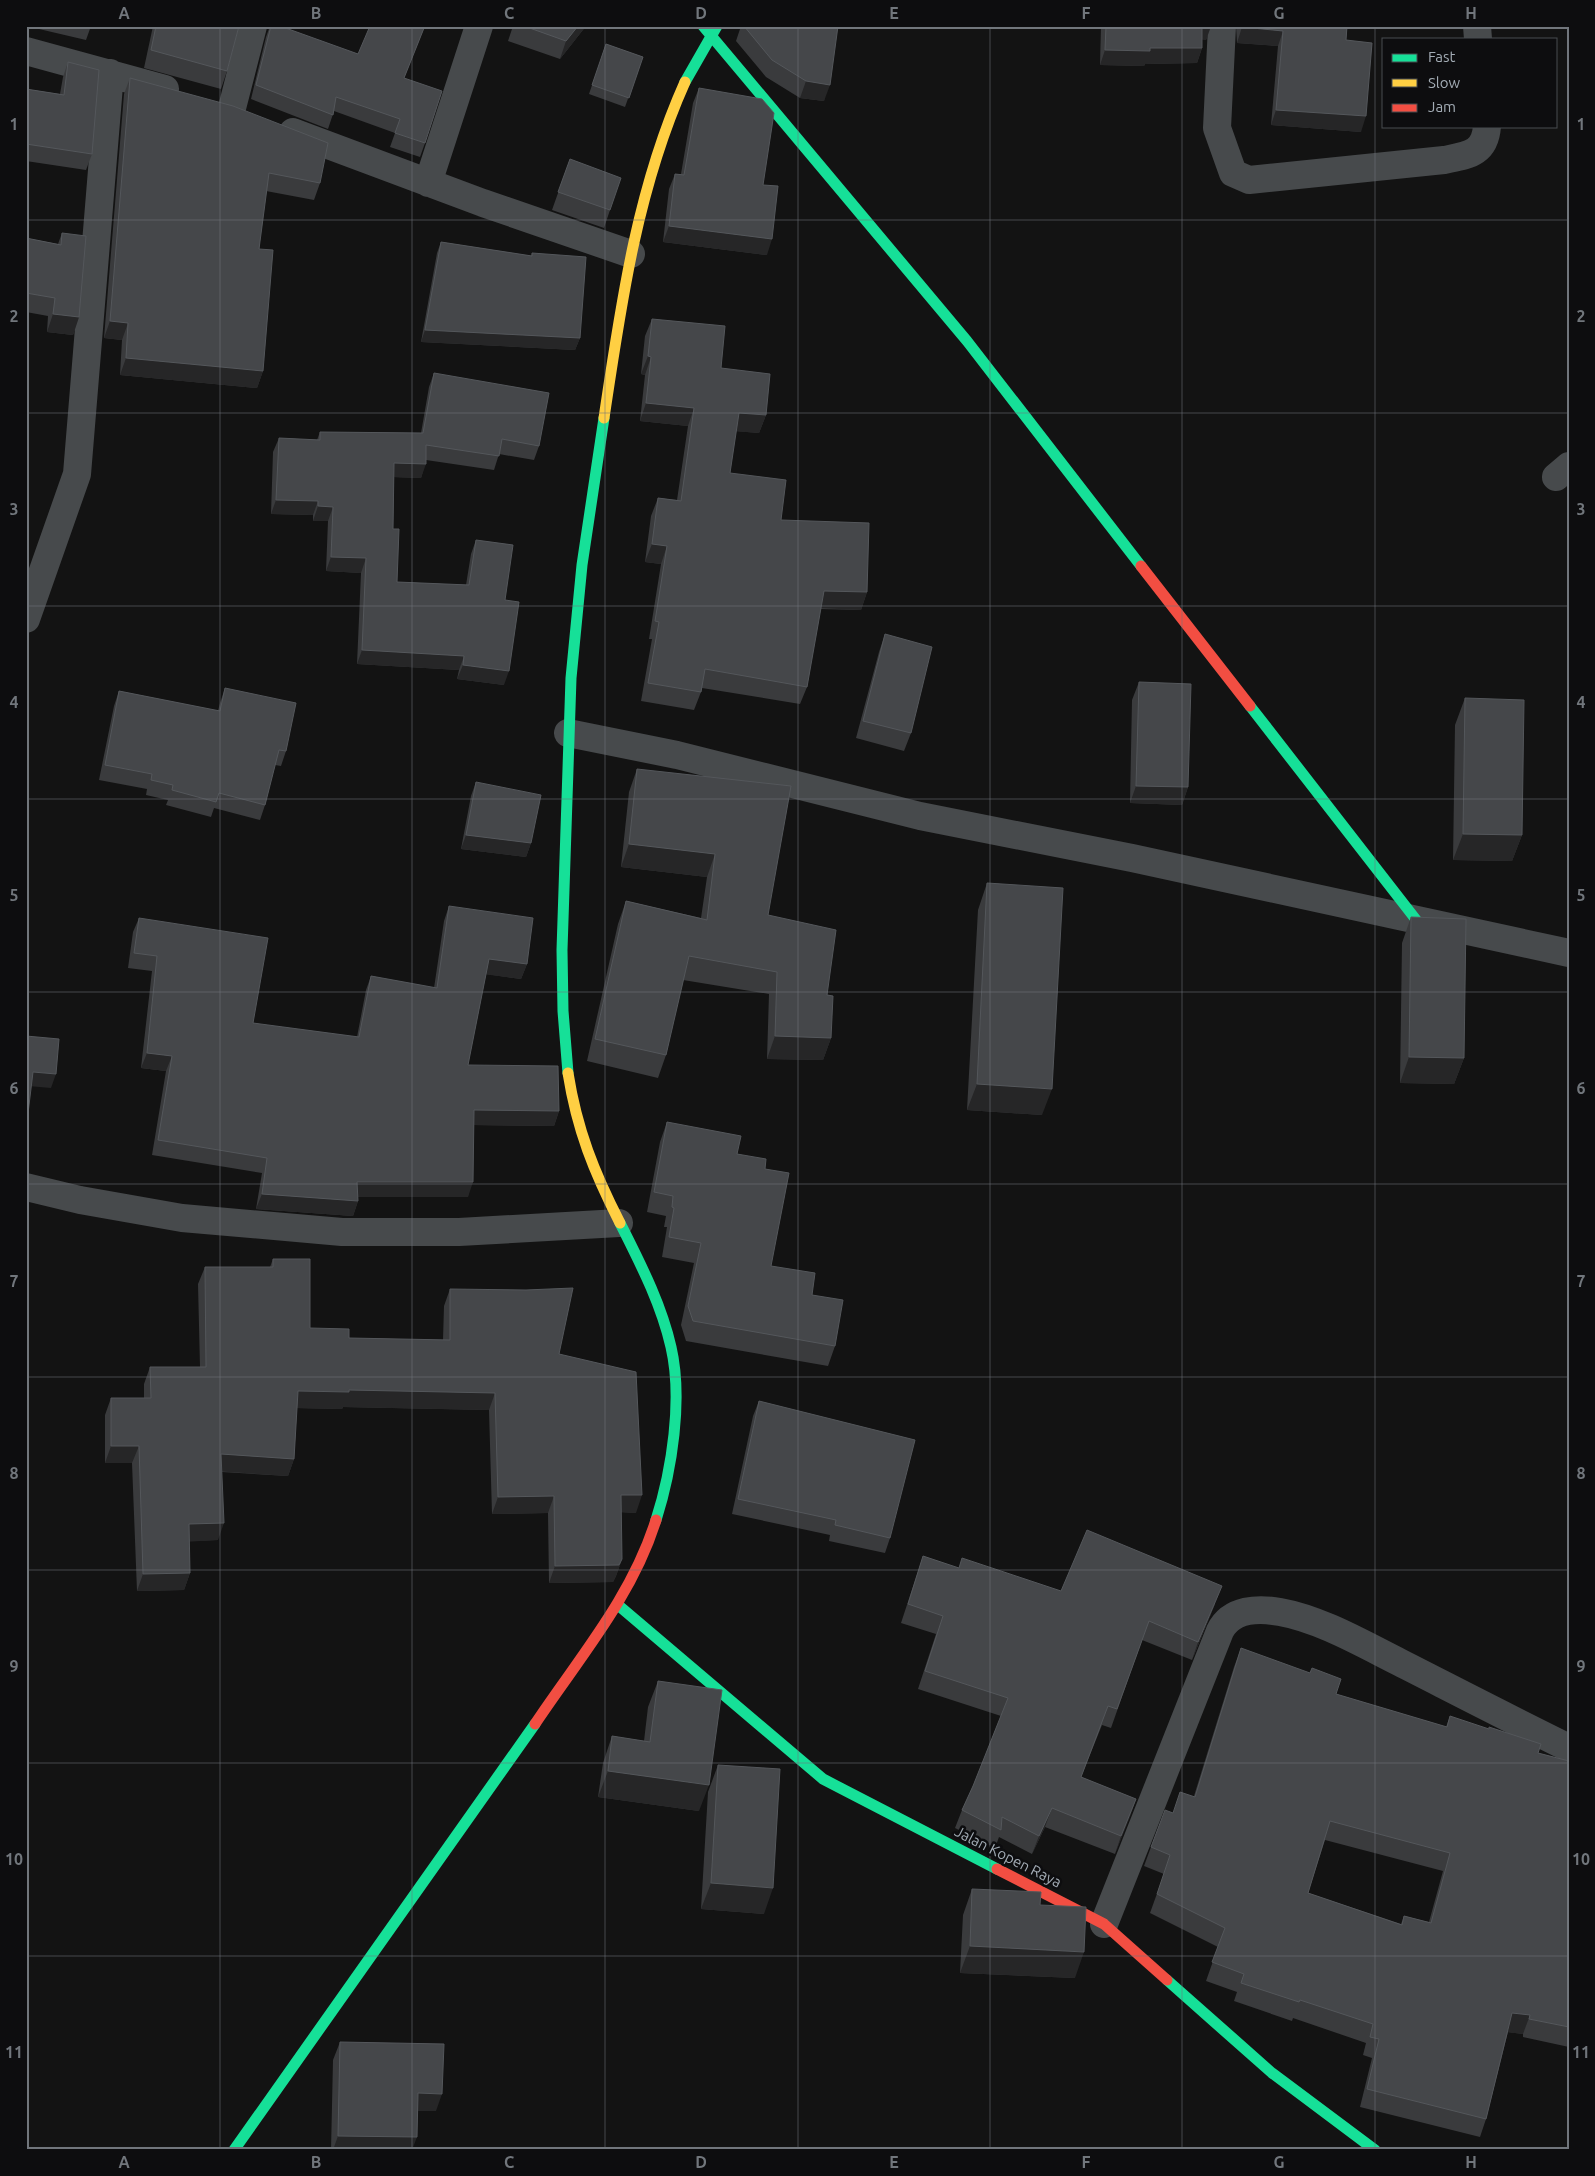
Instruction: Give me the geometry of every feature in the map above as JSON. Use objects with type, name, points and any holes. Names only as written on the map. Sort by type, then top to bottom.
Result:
[{"type":"street","points":[[232,108],[253,26]]},
{"type":"street","points":[[428,183],[479,26]]},
{"type":"street","points":[[1222,26],[1217,128],[1233,172],[1249,180],[1444,160],[1474,154],[1486,138],[1487,128]]},
{"type":"street","points":[[234,2150],[526,1736],[573,1665],[618,1605],[654,1535],[665,1485],[676,1412],[676,1379],[669,1339],[661,1312],[592,1165],[573,1109],[569,1086],[562,1006],[568,733],[576,615],[615,343],[631,254],[649,180],[671,114],[710,29],[967,340],[1417,921]]},
{"type":"street","points":[[26,51],[232,108],[428,183],[631,254]]},
{"type":"street","points":[[26,619],[77,474],[110,73]]},
{"type":"street","points":[[568,733],[677,755],[920,816],[1333,901],[1569,953]]},
{"type":"street","points":[[26,1187],[80,1200],[182,1218],[342,1232],[459,1232],[619,1223]]},
{"type":"street","name":"Jalan Kopen Raya","points":[[618,1605],[823,1779],[1104,1924],[1272,2073],[1375,2150]]},
{"type":"street","points":[[1104,1924],[1220,1631],[1227,1620],[1237,1614],[1265,1610],[1281,1612],[1322,1626],[1569,1748]]},
{"type":"building","points":[[156,26],[239,26],[227,71],[151,50]]},
{"type":"building","points":[[271,26],[280,26],[358,54],[370,26],[420,26],[424,28],[404,78],[442,91],[425,143],[395,133],[400,119],[336,97],[333,115],[256,85]]},
{"type":"building","points":[[524,26],[578,26],[566,41]]},
{"type":"building","points":[[744,26],[838,26],[830,85],[806,81],[772,60]]},
{"type":"building","points":[[1106,26],[1202,26],[1202,48],[1150,48],[1150,51],[1105,50]]},
{"type":"building","points":[[1242,26],[1347,26],[1346,40],[1372,43],[1366,116],[1276,110],[1283,31]]},
{"type":"building","points":[[606,44],[643,57],[629,98],[592,85]]},
{"type":"building","points":[[68,62],[99,70],[92,154],[26,144],[26,89],[64,95]]},
{"type":"building","points":[[130,78],[233,106],[328,143],[320,183],[269,173],[259,249],[273,250],[263,371],[126,358],[128,323],[110,321]]},
{"type":"building","points":[[699,88],[762,99],[774,113],[763,185],[778,186],[772,239],[669,226],[675,174],[684,175]]},
{"type":"building","points":[[570,159],[621,178],[610,210],[558,192]]},
{"type":"building","points":[[62,233],[86,236],[79,317],[53,314],[55,298],[26,293],[26,238],[61,245]]},
{"type":"building","points":[[441,242],[532,256],[532,253],[586,257],[580,338],[425,330]]},
{"type":"building","points":[[652,319],[725,326],[721,368],[770,374],[766,415],[739,413],[730,473],[786,480],[781,520],[869,523],[867,592],[824,591],[807,687],[705,669],[701,692],[648,683],[659,622],[655,621],[667,546],[652,544],[658,498],[681,501],[694,408],[646,403],[651,357],[648,356]]},
{"type":"building","points":[[434,373],[549,393],[539,446],[502,439],[499,456],[426,445],[426,464],[394,463],[393,529],[399,529],[397,582],[469,585],[476,540],[513,545],[505,600],[519,602],[509,671],[463,665],[464,656],[362,650],[366,558],[331,557],[333,507],[318,506],[318,501],[276,500],[279,438],[320,440],[320,432],[423,433]]},
{"type":"building","points":[[885,634],[932,647],[911,733],[863,721]]},
{"type":"building","points":[[1139,682],[1191,684],[1188,787],[1136,786]]},
{"type":"building","points":[[225,688],[296,703],[286,751],[279,750],[265,805],[219,793],[216,802],[172,790],[173,785],[151,780],[152,774],[105,765],[119,691],[220,711]]},
{"type":"building","points":[[1465,698],[1524,700],[1522,835],[1463,834]]},
{"type":"building","points":[[637,769],[791,786],[768,915],[836,930],[827,995],[833,996],[831,1038],[775,1036],[777,972],[689,956],[666,1055],[595,1039],[626,901],[707,920],[715,854],[629,844]]},
{"type":"building","points":[[476,782],[541,795],[531,843],[466,835]]},
{"type":"building","points":[[987,883],[1063,888],[1052,1089],[977,1084]]},
{"type":"building","points":[[449,906],[533,918],[527,964],[489,959],[468,1065],[558,1066],[559,1111],[474,1110],[473,1182],[357,1182],[358,1201],[262,1194],[267,1158],[158,1140],[172,1056],[147,1053],[157,956],[134,953],[139,918],[268,938],[253,1023],[359,1037],[371,976],[437,988]]},
{"type":"building","points":[[1411,917],[1466,919],[1464,1058],[1409,1057]]},
{"type":"building","points":[[26,1036],[59,1039],[56,1074],[33,1072],[26,1130]]},
{"type":"building","points":[[667,1122],[741,1136],[737,1154],[766,1159],[765,1169],[789,1173],[771,1266],[815,1273],[812,1295],[843,1300],[835,1346],[693,1321],[688,1306],[701,1243],[669,1237],[674,1208],[672,1207],[673,1196],[654,1192]]},
{"type":"building","points":[[273,1259],[310,1259],[310,1328],[349,1329],[349,1338],[450,1340],[450,1289],[526,1290],[573,1288],[559,1354],[636,1372],[642,1495],[621,1495],[622,1559],[619,1565],[555,1566],[554,1496],[498,1497],[495,1393],[349,1390],[349,1392],[298,1391],[294,1459],[221,1454],[224,1523],[189,1524],[190,1573],[143,1574],[139,1446],[111,1446],[111,1398],[151,1398],[150,1367],[206,1367],[205,1267],[273,1267]]},
{"type":"building","points":[[759,1401],[915,1440],[890,1538],[835,1525],[836,1520],[738,1499]]},
{"type":"building","points":[[1087,1530],[1222,1586],[1198,1642],[1149,1621],[1117,1709],[1108,1706],[1081,1777],[1136,1799],[1121,1836],[1052,1808],[1039,1836],[1002,1817],[1001,1830],[962,1810],[1008,1698],[925,1671],[943,1616],[908,1604],[923,1556],[959,1568],[962,1558],[1061,1591]]},
{"type":"building","points":[[1241,1648],[1310,1673],[1312,1668],[1341,1679],[1336,1694],[1447,1727],[1450,1716],[1489,1729],[1489,1727],[1541,1744],[1538,1753],[1569,1761],[1569,2027],[1529,2019],[1530,2015],[1512,2013],[1486,2119],[1367,2089],[1379,2039],[1370,2037],[1373,2024],[1241,1983],[1244,1974],[1212,1962],[1225,1928],[1157,1894],[1170,1855],[1151,1847],[1165,1810],[1173,1813],[1180,1792],[1195,1797]],"holes":[[[1330,1821],[1450,1853],[1431,1923],[1404,1916],[1402,1925],[1308,1893]]]},
{"type":"building","points":[[658,1681],[722,1690],[709,1785],[608,1771],[612,1736],[650,1742]]},
{"type":"building","points":[[718,1765],[780,1769],[773,1888],[711,1883]]},
{"type":"building","points":[[972,1889],[1041,1892],[1040,1905],[1086,1907],[1084,1952],[970,1946]]},
{"type":"building","points":[[340,2042],[444,2044],[442,2094],[418,2093],[417,2137],[338,2136]]},
{"type":"traffic: fast","points":[[703,26],[967,341],[1141,566]]},
{"type":"traffic: fast","points":[[685,82],[717,26]]},
{"type":"traffic: fast","points":[[568,1073],[563,1011],[562,950],[571,678],[582,565],[604,418]]},
{"type":"traffic: fast","points":[[1250,706],[1417,921]]},
{"type":"traffic: fast","points":[[620,1223],[656,1299],[667,1331],[674,1367],[676,1389],[674,1434],[667,1479],[656,1520]]},
{"type":"traffic: fast","points":[[618,1605],[823,1779],[997,1869]]},
{"type":"traffic: fast","points":[[234,2150],[535,1724]]},
{"type":"traffic: fast","points":[[1167,1980],[1272,2073],[1375,2150]]},
{"type":"traffic: slow","points":[[604,418],[624,290],[643,205],[668,122],[685,82]]},
{"type":"traffic: slow","points":[[568,1073],[576,1113],[588,1150],[602,1186],[620,1223]]},
{"type":"traffic: jam","points":[[1141,566],[1250,706]]},
{"type":"traffic: jam","points":[[535,1724],[619,1601],[646,1548],[656,1520]]},
{"type":"traffic: jam","points":[[997,1869],[1104,1924],[1167,1980]]}]
